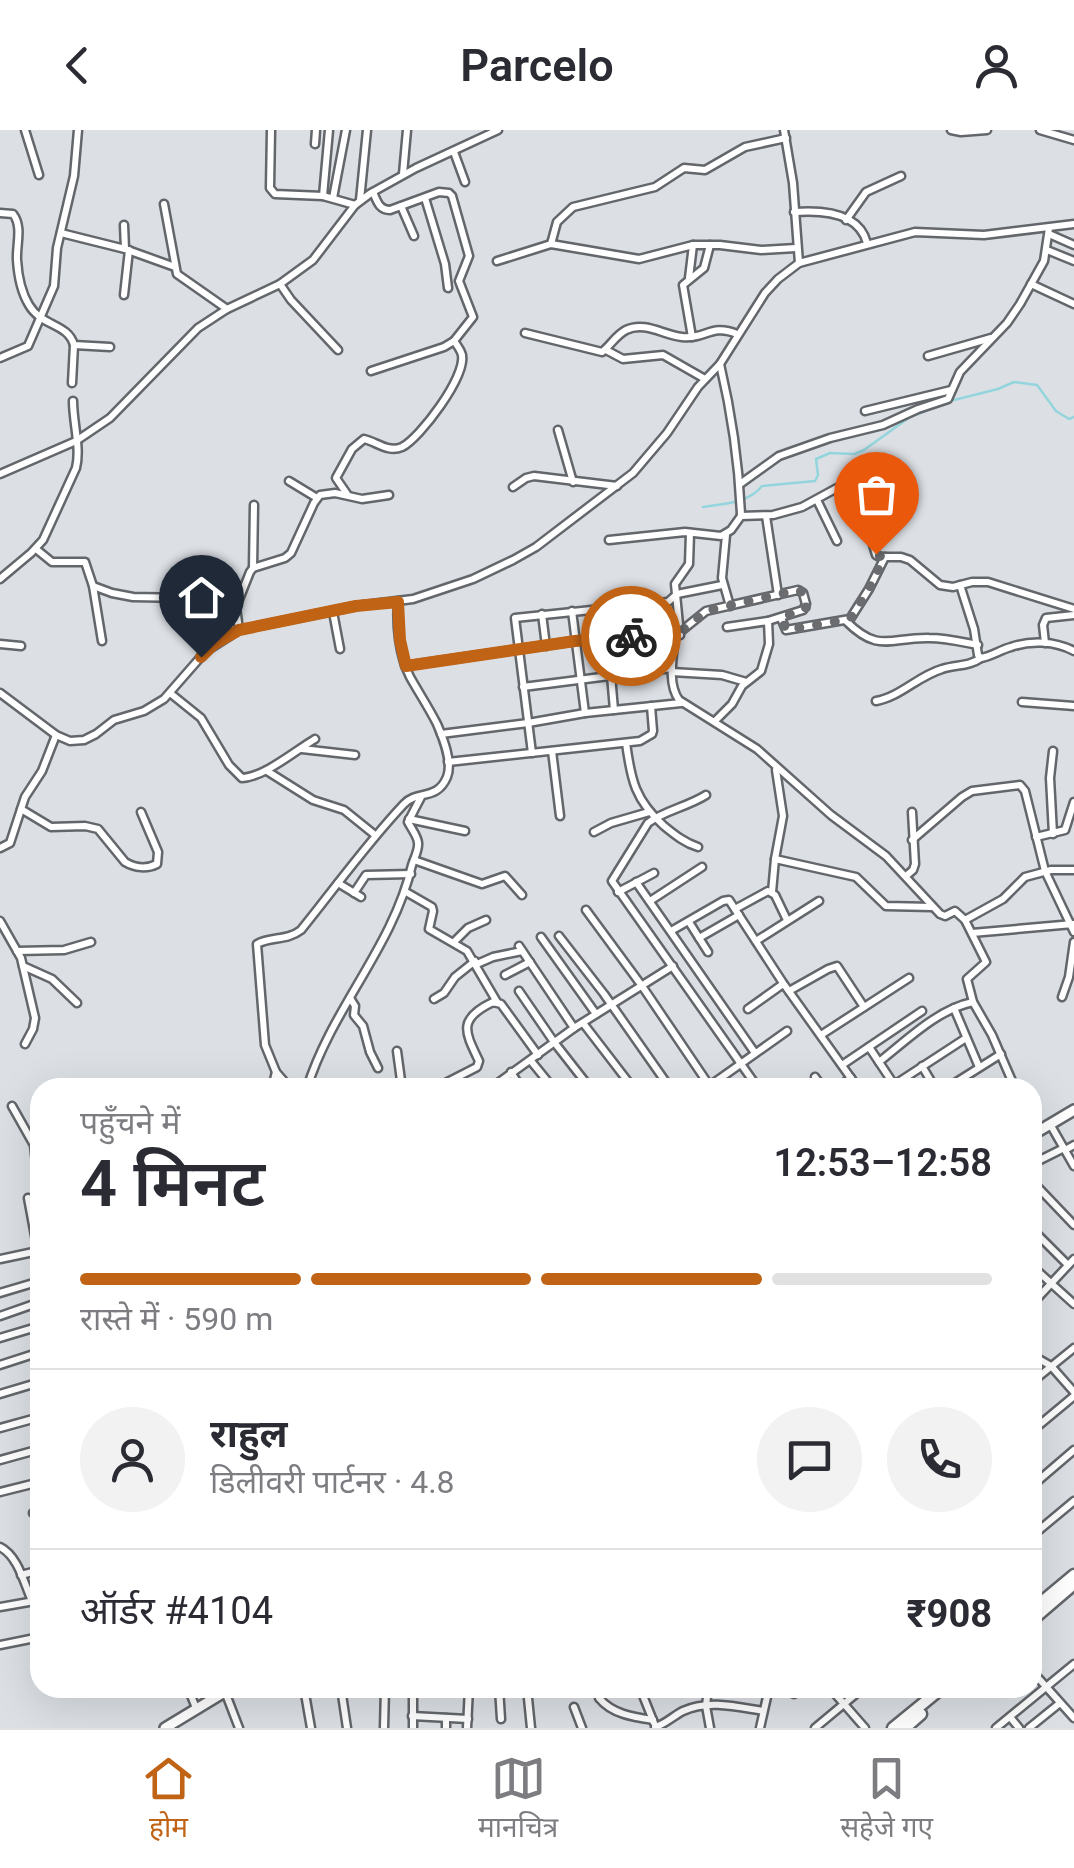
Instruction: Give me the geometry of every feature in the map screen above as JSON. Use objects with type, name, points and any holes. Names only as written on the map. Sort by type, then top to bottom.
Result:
[{"type":"main road","points":[[1042,1602],[1074,1575]]},
{"type":"main road","points":[[1042,1611],[1074,1584]]},
{"type":"main road","points":[[906,1725],[932,1698]]},
{"type":"main road","points":[[906,1725],[940,1698]]},
{"type":"street","points":[[25,130],[39,175]]},
{"type":"street","points":[[0,358],[28,346],[54,286],[78,130]]},
{"type":"street","points":[[270,130],[272,191],[281,196],[324,196],[358,203]]},
{"type":"street","points":[[315,144],[316,130]]},
{"type":"street","points":[[324,196],[329,130]]},
{"type":"street","points":[[333,198],[346,130]]},
{"type":"street","points":[[358,203],[367,130]]},
{"type":"street","points":[[403,175],[406,130]]},
{"type":"street","points":[[0,474],[76,441],[116,413],[184,341],[226,308],[280,284],[313,260],[358,203],[372,192],[498,130]]},
{"type":"street","points":[[950,130],[987,130]]},
{"type":"street","points":[[1040,130],[1074,140]]},
{"type":"street","points":[[550,244],[558,222],[572,207],[654,186],[684,168],[705,170],[746,147],[785,134],[799,262]]},
{"type":"street","points":[[454,152],[465,182]]},
{"type":"street","points":[[846,220],[866,192],[901,176]]},
{"type":"street","points":[[371,371],[444,347],[454,341],[473,317],[460,281],[469,250],[452,196],[444,192],[385,210],[372,192]]},
{"type":"street","points":[[424,197],[445,264],[448,288]]},
{"type":"street","points":[[164,204],[177,274],[226,308]]},
{"type":"street","points":[[401,206],[414,236]]},
{"type":"street","points":[[794,212],[828,212],[861,228],[867,243]]},
{"type":"street","points":[[0,213],[14,214],[18,220],[17,260],[27,301],[39,318],[67,332],[74,345],[72,382]]},
{"type":"street","points":[[0,693],[56,735],[70,741],[84,740],[114,720],[164,699],[206,651],[239,630],[398,602],[459,584],[514,560],[633,474],[720,364],[765,294],[799,262],[915,232],[984,235],[1049,231],[1074,224]]},
{"type":"street","points":[[124,225],[124,296]]},
{"type":"street","points":[[1049,231],[1074,245]]},
{"type":"street","points":[[740,484],[778,456],[830,438],[883,426],[918,408],[948,399],[960,372],[1007,322],[1031,284],[1047,250],[1049,231]]},
{"type":"street","points":[[61,233],[175,266]]},
{"type":"street","points":[[497,261],[550,244],[639,260],[693,245],[760,250],[796,248]]},
{"type":"street","points":[[689,279],[704,268],[710,244]]},
{"type":"street","points":[[692,337],[683,289],[689,279],[693,245]]},
{"type":"street","points":[[1047,250],[1074,261]]},
{"type":"street","points":[[280,284],[338,350]]},
{"type":"street","points":[[1031,284],[1074,304]]},
{"type":"street","points":[[526,334],[597,352],[606,350],[631,328],[651,328],[683,338],[721,328],[737,334]]},
{"type":"street","points":[[928,356],[992,338]]},
{"type":"street","points":[[348,495],[336,478],[355,445],[364,439],[385,448],[402,446],[448,395],[462,362],[454,341]]},
{"type":"street","points":[[74,345],[110,347]]},
{"type":"street","points":[[606,350],[628,359],[663,355],[706,379]]},
{"type":"street","points":[[720,364],[732,414],[740,484],[740,516],[726,534],[722,585],[730,606]]},
{"type":"street","points":[[866,411],[952,390]]},
{"type":"street","points":[[1,574],[36,549],[76,468],[73,401]]},
{"type":"street","points":[[558,430],[573,482]]},
{"type":"street","points":[[740,516],[782,514],[817,500],[883,463]]},
{"type":"street","points":[[514,488],[530,476],[616,488]]},
{"type":"street","points":[[854,480],[876,554],[906,558],[940,585],[988,582],[1074,612]]},
{"type":"street","points":[[289,481],[317,498]]},
{"type":"street","points":[[253,568],[289,556],[317,498],[325,494],[362,499],[389,495]]},
{"type":"street","points":[[817,500],[837,541]]},
{"type":"street","points":[[239,630],[239,599],[253,568],[254,506]]},
{"type":"street","points":[[868,530],[897,514]]},
{"type":"street","points":[[766,516],[778,595]]},
{"type":"street","points":[[609,540],[690,532],[726,534]]},
{"type":"street","points":[[679,634],[675,584],[689,564],[690,532]]},
{"type":"street","points":[[36,549],[52,562],[84,562],[102,641]]},
{"type":"street","points":[[781,618],[786,630],[846,621],[855,613],[884,558]]},
{"type":"street","points":[[532,753],[515,618],[668,602],[681,593],[722,585]]},
{"type":"street","points":[[960,585],[981,658]]},
{"type":"street","points":[[92,586],[122,596],[239,599]]},
{"type":"street","points":[[726,627],[768,621],[803,610],[806,604],[802,591],[701,614],[675,636],[674,694],[756,749],[831,815],[886,856],[942,916],[955,911],[965,920],[986,962],[967,980],[973,1002],[1008,1078]]},
{"type":"street","points":[[281,1078],[266,1045],[257,944],[295,935],[411,797],[431,794],[446,778],[448,762],[441,734],[406,666],[398,602]]},
{"type":"street","points":[[572,611],[585,712]]},
{"type":"street","points":[[333,612],[340,649]]},
{"type":"street","points":[[1045,643],[1046,618],[1074,612]]},
{"type":"street","points":[[542,614],[546,646]]},
{"type":"street","points":[[714,721],[732,704],[746,682],[761,671],[770,644],[768,621]]},
{"type":"street","points":[[846,621],[880,642],[926,638],[978,645]]},
{"type":"street","points":[[406,666],[575,641],[679,634]]},
{"type":"street","points":[[0,644],[21,646]]},
{"type":"street","points":[[876,701],[891,697],[941,669],[965,666],[1020,644],[1058,644],[1074,651]]},
{"type":"street","points":[[523,687],[672,670],[722,675],[746,682]]},
{"type":"street","points":[[611,675],[614,710]]},
{"type":"street","points":[[170,692],[202,718],[237,775],[247,778],[267,771],[316,739]]},
{"type":"street","points":[[441,734],[682,702]]},
{"type":"street","points":[[1022,702],[1074,706]]},
{"type":"street","points":[[448,762],[640,741],[652,734],[650,706]]},
{"type":"street","points":[[0,848],[10,843],[30,788],[44,767],[56,735]]},
{"type":"street","points":[[626,743],[634,786],[652,815],[676,836],[698,847]]},
{"type":"street","points":[[298,749],[355,756]]},
{"type":"street","points":[[552,751],[560,816]]},
{"type":"street","points":[[1052,834],[1053,751]]},
{"type":"street","points":[[776,766],[783,828],[772,892],[787,920]]},
{"type":"street","points":[[267,771],[313,800],[344,810],[375,836]]},
{"type":"street","points":[[912,840],[962,797],[982,788],[1016,784],[1024,791],[1045,871],[1073,927],[972,934]]},
{"type":"street","points":[[594,832],[612,823],[684,808],[706,794]]},
{"type":"street","points":[[311,1078],[334,1024],[380,948],[406,892],[418,844],[409,821],[421,797]]},
{"type":"street","points":[[1036,838],[1067,828],[1074,802]]},
{"type":"street","points":[[22,809],[47,826],[98,829],[125,862],[150,867],[157,864],[158,852],[141,812]]},
{"type":"street","points":[[906,876],[915,868],[912,812]]},
{"type":"street","points":[[652,815],[612,881],[751,1078]]},
{"type":"street","points":[[389,820],[465,831]]},
{"type":"street","points":[[775,859],[856,877],[886,906],[933,907]]},
{"type":"street","points":[[414,860],[482,884],[505,876],[522,895]]},
{"type":"street","points":[[650,901],[702,867]]},
{"type":"street","points":[[965,920],[1003,898],[1025,877],[1045,871],[1074,870]]},
{"type":"street","points":[[618,892],[654,872]]},
{"type":"street","points":[[338,883],[358,895],[366,875],[410,874]]},
{"type":"street","points":[[636,882],[754,1053]]},
{"type":"street","points":[[406,892],[432,908],[430,931],[467,950],[546,1078]]},
{"type":"street","points":[[699,938],[764,892],[772,892]]},
{"type":"street","points":[[671,930],[729,900],[851,1078]]},
{"type":"street","points":[[756,941],[819,901]]},
{"type":"street","points":[[586,910],[703,1078]]},
{"type":"street","points":[[454,942],[468,928],[486,920]]},
{"type":"street","points":[[0,921],[24,966],[35,1018],[26,1044]]},
{"type":"street","points":[[688,922],[708,952]]},
{"type":"street","points":[[559,936],[663,1078]]},
{"type":"street","points":[[540,937],[596,1014]]},
{"type":"street","points":[[16,951],[64,950],[91,942]]},
{"type":"street","points":[[1062,997],[1074,942]]},
{"type":"street","points":[[434,998],[476,963],[520,949],[574,1028]]},
{"type":"street","points":[[505,974],[530,962]]},
{"type":"street","points":[[24,966],[52,979],[76,1003]]},
{"type":"street","points":[[504,1078],[673,966]]},
{"type":"street","points":[[789,992],[838,966],[864,1007]]},
{"type":"street","points":[[821,1034],[910,978]]},
{"type":"street","points":[[748,1009],[784,983]]},
{"type":"street","points":[[518,991],[582,1078]]},
{"type":"street","points":[[350,998],[378,1068]]},
{"type":"street","points":[[458,1078],[479,1064],[466,1027],[479,1010],[498,1002]]},
{"type":"street","points":[[880,1062],[926,1026],[954,1008],[973,1002]]},
{"type":"street","points":[[954,1008],[979,1067]]},
{"type":"street","points":[[842,1065],[922,1012]]},
{"type":"street","points":[[583,1023],[624,1078]]},
{"type":"street","points":[[721,1078],[788,1031]]},
{"type":"street","points":[[906,1078],[966,1038]]},
{"type":"street","points":[[869,1047],[890,1078]]},
{"type":"street","points":[[398,1052],[401,1078]]},
{"type":"street","points":[[962,1078],[1000,1054]]},
{"type":"street","points":[[922,1066],[930,1078]]},
{"type":"street","points":[[274,1078],[276,1072]]},
{"type":"street","points":[[511,1072],[514,1078]]},
{"type":"street","points":[[12,1106],[30,1138]]},
{"type":"street","points":[[1042,1128],[1074,1110]]},
{"type":"street","points":[[1050,1123],[1074,1166]]},
{"type":"street","points":[[1042,1159],[1074,1145]]},
{"type":"street","points":[[1042,1191],[1074,1225]]},
{"type":"street","points":[[28,1198],[30,1207]]},
{"type":"street","points":[[1042,1237],[1071,1262],[1042,1293]]},
{"type":"street","points":[[0,1259],[30,1252]]},
{"type":"street","points":[[1042,1275],[1074,1304]]},
{"type":"street","points":[[0,1294],[30,1284]]},
{"type":"street","points":[[0,1316],[30,1306]]},
{"type":"street","points":[[0,1338],[30,1329]]},
{"type":"street","points":[[1042,1374],[1074,1348]]},
{"type":"street","points":[[0,1365],[30,1355]]},
{"type":"street","points":[[1042,1360],[1052,1366],[1074,1394],[1042,1422]]},
{"type":"street","points":[[0,1394],[30,1385]]},
{"type":"street","points":[[0,1428],[30,1419]]},
{"type":"street","points":[[1042,1477],[1074,1450]]},
{"type":"street","points":[[0,1460],[30,1452]]},
{"type":"street","points":[[0,1492],[30,1484]]},
{"type":"street","points":[[1042,1528],[1074,1501]]},
{"type":"street","points":[[0,1547],[12,1555],[30,1591]]},
{"type":"street","points":[[20,1574],[30,1572]]},
{"type":"street","points":[[0,1607],[30,1602]]},
{"type":"street","points":[[0,1636],[0,1645],[30,1639]]},
{"type":"street","points":[[1042,1690],[1074,1664]]},
{"type":"street","points":[[1042,1682],[1074,1720],[1066,1728]]},
{"type":"street","points":[[191,1698],[194,1709]]},
{"type":"street","points":[[165,1728],[212,1698]]},
{"type":"street","points":[[230,1698],[239,1728]]},
{"type":"street","points":[[306,1698],[311,1728]]},
{"type":"street","points":[[342,1698],[347,1728]]},
{"type":"street","points":[[384,1728],[385,1698]]},
{"type":"street","points":[[412,1698],[413,1728]]},
{"type":"street","points":[[412,1716],[467,1724],[469,1698]]},
{"type":"street","points":[[500,1698],[501,1719]]},
{"type":"street","points":[[529,1698],[531,1728]]},
{"type":"street","points":[[599,1698],[629,1717],[654,1725],[686,1710],[706,1706],[763,1711]]},
{"type":"street","points":[[646,1698],[654,1725]]},
{"type":"street","points":[[707,1698],[710,1728]]},
{"type":"street","points":[[760,1728],[766,1698]]},
{"type":"street","points":[[839,1698],[865,1728]]},
{"type":"street","points":[[815,1728],[851,1698]]},
{"type":"street","points":[[996,1728],[1033,1698]]},
{"type":"street","points":[[1029,1728],[1060,1703]]},
{"type":"street","points":[[574,1707],[582,1728]]},
{"type":"street","points":[[1010,1717],[1019,1728]]},
{"type":"street","points":[[446,1718],[446,1728]]},
{"type":"waterway","points":[[950,401],[1014,382],[1037,385],[1056,411],[1069,419],[1074,417]]},
{"type":"waterway","points":[[703,507],[743,499],[762,486],[815,481],[816,459],[830,453],[854,454],[864,450],[910,417],[938,406]]},
{"type":"way so far","points":[[631,636],[678,632],[706,611],[798,590],[804,593],[806,608],[781,618],[786,630],[846,621],[855,613],[884,558],[876,554]]},
{"type":"route","points":[[201,657],[214,644],[239,630],[356,606],[398,602],[406,666],[631,636]]}]
